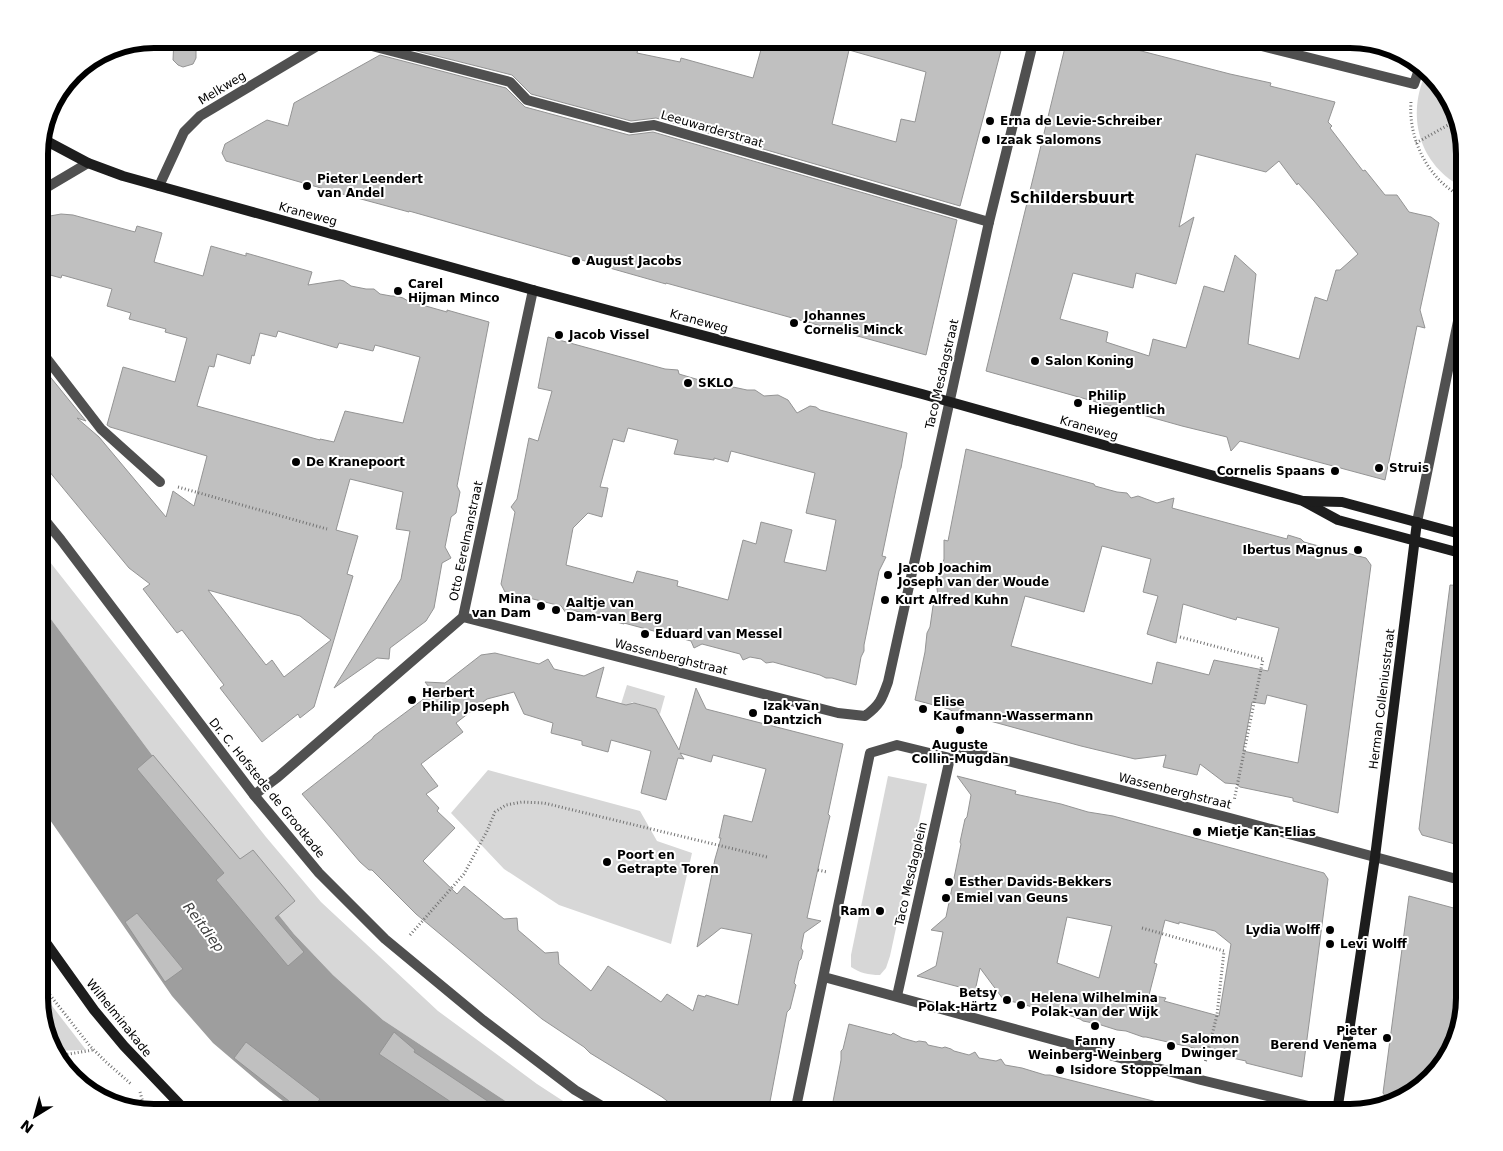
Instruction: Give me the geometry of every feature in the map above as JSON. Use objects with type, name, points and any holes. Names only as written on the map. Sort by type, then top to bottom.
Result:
[{"type":"street","name":"Melkweg","points":[[159,186],[184,132],[200,116],[313,48]]},
{"type":"street","name":"Leeuwarderstraat","points":[[380,48],[510,82],[527,100],[631,128],[654,125],[989,222]]},
{"type":"street","name":"Taco Mesdagstraat","points":[[871,712],[880,702],[888,682],[989,222],[1032,48]]},
{"type":"street","points":[[1270,48],[1414,84],[1418,72]]},
{"type":"street","name":"Kraneweg","points":[[48,142],[88,163],[123,176],[1304,501],[1338,520],[1456,552]]},
{"type":"street","points":[[48,187],[88,163]]},
{"type":"street","name":"Otto Eerelmanstraat","points":[[254,796],[463,617],[533,290]]},
{"type":"street","name":"Herman Colleniusstraat","points":[[1336,1104],[1375,857],[1414,541],[1456,331]]},
{"type":"street","points":[[48,360],[101,429],[160,482]]},
{"type":"street","name":"Kraneweg","points":[[1304,501],[1342,502],[1456,532]]},
{"type":"street","name":"Dr. C. Hofstede de Grootkade","points":[[48,524],[254,796],[319,873],[397,949],[482,1020],[575,1090],[599,1104]]},
{"type":"street","name":"Wassenberghstraat","points":[[463,617],[838,713],[865,716],[871,712]]},
{"type":"street","name":"Wassenberghstraat","points":[[824,977],[870,753],[898,744],[950,758],[969,751],[1456,879]]},
{"type":"street","name":"Taco Mesdagplein","points":[[897,996],[950,758]]},
{"type":"street","name":"Wilhelminakade","points":[[48,946],[94,1010],[124,1046],[179,1104]]},
{"type":"street","points":[[797,1104],[824,977],[1201,1080],[1302,1104]]},
{"type":"path","points":[[1414,84],[1410,112],[1416,144],[1431,172],[1456,194]]},
{"type":"path","points":[[1416,144],[1451,123]]},
{"type":"path","points":[[160,482],[327,529]]},
{"type":"path","points":[[1180,637],[1263,659],[1230,818]]},
{"type":"path","points":[[397,949],[464,874],[488,831],[495,812],[506,805],[522,802],[544,803],[767,857]]},
{"type":"path","points":[[1142,928],[1224,950],[1217,1015],[1201,1080]]},
{"type":"path","points":[[48,992],[93,1050],[147,1099]]},
{"type":"path","points":[[64,1055],[93,1050]]},
{"type":"path","points":[[140,1092],[144,1103]]},
{"type":"shaded area","points":[[1424,77],[1438,94],[1450,119],[1455,139],[1456,183],[1436,167],[1420,138],[1417,122],[1417,105]]},
{"type":"shaded area","points":[[48,559],[266,837],[321,902],[438,1011],[537,1084],[568,1104],[510,1104],[383,1020],[333,975],[294,934],[178,790],[48,615]]},
{"type":"shaded area","points":[[627,685],[665,696],[660,714],[657,713],[656,709],[632,702],[628,706],[621,704]]},
{"type":"shaded area","points":[[488,770],[640,811],[657,841],[692,853],[671,944],[559,905],[504,869],[451,813]]},
{"type":"shaded area","points":[[888,776],[927,784],[890,956],[886,968],[880,975],[876,975],[861,972],[851,967],[851,955]]},
{"type":"shaded area","points":[[48,1001],[86,1050],[62,1051],[51,1025]]},
{"type":"water","name":"Reitdiep","points":[[48,615],[178,790],[294,934],[333,975],[383,1020],[510,1104],[287,1104],[213,1043],[172,996],[48,817]]},
{"type":"building","points":[[174,48],[196,48],[196,58],[193,64],[183,67],[173,60]]},
{"type":"building","points":[[405,48],[638,48],[637,53],[680,62],[681,58],[753,78],[761,48],[1002,48],[960,206],[656,118],[631,121],[531,94],[512,75]],"holes":[[[849,50],[926,72],[915,122],[901,119],[896,142],[832,124]]]},
{"type":"building","points":[[1065,48],[1130,48],[1271,83],[1270,86],[1335,102],[1328,122],[1332,126],[1330,128],[1363,171],[1365,170],[1385,195],[1397,195],[1409,212],[1431,217],[1439,223],[1420,310],[1425,328],[1417,326],[1385,480],[1240,441],[1231,451],[1227,437],[986,371]],"holes":[[[1196,154],[1266,172],[1279,161],[1297,185],[1298,183],[1358,254],[1340,270],[1336,270],[1327,301],[1315,297],[1299,359],[1248,344],[1256,274],[1235,255],[1224,292],[1204,286],[1186,348],[1153,339],[1149,356],[1106,342],[1108,332],[1060,319],[1073,273],[1133,288],[1136,273],[1176,284],[1194,217],[1179,227]]]},
{"type":"building","points":[[380,55],[506,88],[525,107],[629,135],[653,132],[957,220],[926,355],[226,161],[222,153],[225,144],[267,120],[288,126],[294,103]]},
{"type":"building","points":[[61,214],[73,215],[135,232],[137,226],[162,233],[154,262],[203,276],[211,246],[246,256],[246,253],[312,272],[308,285],[340,280],[351,286],[374,289],[380,294],[396,296],[447,312],[447,310],[489,322],[457,486],[460,492],[456,513],[451,517],[445,547],[451,558],[442,563],[434,608],[426,621],[390,648],[389,659],[377,658],[334,688],[401,579],[410,531],[396,529],[403,492],[350,479],[336,530],[358,536],[347,574],[353,576],[314,707],[300,718],[298,714],[262,742],[220,688],[224,685],[182,630],[177,633],[143,589],[150,584],[129,568],[48,470],[48,374],[86,421],[77,418],[99,437],[166,517],[173,491],[194,506],[207,456],[107,425],[123,367],[175,382],[187,338],[165,332],[166,329],[129,319],[131,313],[107,306],[112,289],[62,275],[61,278],[48,274],[48,217]],"holes":[[[278,331],[337,348],[339,343],[373,351],[375,345],[420,357],[403,423],[345,411],[334,442],[320,440],[197,406],[209,366],[214,367],[217,354],[250,364],[260,333],[276,337]],[[208,590],[300,616],[331,640],[284,677],[272,660],[266,665]]]},
{"type":"building","points":[[548,337],[665,369],[678,370],[679,374],[706,382],[713,380],[733,388],[755,390],[764,396],[778,395],[788,400],[797,413],[810,406],[816,407],[820,410],[907,433],[882,556],[886,557],[879,571],[856,685],[773,662],[766,663],[761,659],[750,657],[743,660],[740,654],[702,644],[694,648],[691,641],[572,610],[566,613],[561,606],[505,592],[501,584],[515,512],[511,507],[517,499],[529,438],[538,441],[552,391],[538,388]],"holes":[[[628,428],[678,440],[674,454],[714,460],[714,458],[728,462],[731,451],[815,473],[806,513],[836,520],[826,571],[784,562],[792,530],[761,522],[756,544],[743,540],[728,600],[677,586],[678,581],[637,571],[633,583],[566,565],[573,528],[588,513],[602,517],[608,488],[600,487],[613,439],[624,442]]]},
{"type":"building","points":[[966,449],[1094,484],[1095,486],[1127,493],[1131,498],[1138,496],[1157,503],[1174,498],[1172,508],[1287,539],[1288,535],[1326,548],[1333,546],[1339,551],[1366,558],[1371,565],[1338,813],[1293,801],[1293,798],[1225,783],[1200,764],[1197,775],[1163,767],[1166,755],[1135,759],[955,713],[949,709],[915,700],[933,606],[938,598],[937,588],[944,559],[944,540],[948,541]],"holes":[[[1102,546],[1151,559],[1143,592],[1158,596],[1147,634],[1176,643],[1183,604],[1236,620],[1237,617],[1279,628],[1268,671],[1214,660],[1209,675],[1157,662],[1152,684],[1011,646],[1025,596],[1084,612]],[[1267,695],[1307,705],[1298,763],[1243,751],[1252,702],[1265,704]]]},
{"type":"building","points":[[1450,585],[1456,585],[1455,844],[1422,835],[1419,829]]},
{"type":"building","points":[[495,653],[539,664],[548,659],[554,669],[584,676],[604,667],[596,697],[626,705],[634,703],[656,709],[679,750],[696,688],[706,709],[843,744],[828,814],[830,816],[807,918],[821,921],[804,933],[801,948],[803,951],[794,983],[796,985],[790,1009],[787,1012],[770,1104],[671,1104],[590,1053],[542,1019],[416,914],[372,870],[369,870],[360,862],[302,794],[374,736],[433,692],[425,682],[445,683],[481,655]],"holes":[[[514,692],[524,714],[553,723],[551,733],[582,741],[582,745],[608,752],[611,740],[651,751],[641,793],[666,800],[678,758],[684,759],[680,753],[711,762],[713,755],[766,769],[752,822],[724,815],[719,838],[721,838],[697,947],[721,928],[752,934],[738,1005],[706,995],[705,997],[698,995],[693,1011],[667,994],[661,1002],[608,966],[591,991],[559,964],[558,952],[545,953],[518,930],[517,918],[504,919],[464,886],[457,894],[423,861],[455,828],[437,811],[439,808],[426,794],[438,786],[421,764],[463,732],[456,723],[487,699]]]},
{"type":"building","points":[[153,755],[240,859],[253,850],[295,901],[275,918],[304,952],[288,966],[216,880],[224,873],[137,769]]},
{"type":"building","points":[[957,776],[1016,791],[1015,794],[1088,812],[1113,816],[1324,873],[1328,879],[1302,1077],[1003,999],[980,968],[975,991],[917,976],[936,966],[943,932],[931,930],[946,917],[971,795]],"holes":[[[1067,917],[1112,926],[1099,978],[1057,963]],[[1165,920],[1215,931],[1231,944],[1219,1016],[1164,1001],[1166,998],[1149,995],[1157,964],[1154,963]]]},
{"type":"building","points":[[1409,896],[1456,909],[1455,1012],[1445,1045],[1429,1068],[1409,1086],[1397,1093],[1386,1097],[1383,1093]]},
{"type":"building","points":[[137,913],[183,969],[165,982],[125,922]]},
{"type":"building","points":[[849,1024],[891,1035],[893,1033],[902,1038],[916,1042],[926,1042],[928,1045],[945,1047],[969,1055],[975,1052],[979,1058],[996,1061],[1001,1059],[1005,1065],[1165,1104],[833,1104],[841,1051]]},
{"type":"building","points":[[394,1032],[415,1050],[414,1052],[492,1104],[454,1104],[379,1054]]},
{"type":"building","points":[[246,1042],[320,1099],[316,1104],[293,1104],[234,1058]]},
{"type":"place","name":"Erna de Levie-Schreiber","points":[[990,121]]},
{"type":"place","name":"Izaak Salomons","points":[[986,140]]},
{"type":"place","name":"Pieter Leendert van Andel","points":[[307,186]]},
{"type":"place","name":"August Jacobs","points":[[576,261]]},
{"type":"place","name":"Carel Hijman Minco","points":[[398,291]]},
{"type":"place","name":"Johannes Cornelis Minck","points":[[794,323]]},
{"type":"place","name":"Jacob Vissel","points":[[559,335]]},
{"type":"place","name":"Salon Koning","points":[[1035,361]]},
{"type":"place","name":"SKLO","points":[[688,383]]},
{"type":"place","name":"Philip Hiegentlich","points":[[1078,403]]},
{"type":"place","name":"De Kranepoort","points":[[296,462]]},
{"type":"place","name":"Struis","points":[[1379,468]]},
{"type":"place","name":"Cornelis Spaans","points":[[1335,471]]},
{"type":"place","name":"Ibertus Magnus","points":[[1358,550]]},
{"type":"place","name":"Jacob Joachim Joseph van der Woude","points":[[888,575]]},
{"type":"place","name":"Kurt Alfred Kuhn","points":[[885,600]]},
{"type":"place","name":"Mina van Dam","points":[[541,606]]},
{"type":"place","name":"Aaltje van Dam-van Berg","points":[[556,610]]},
{"type":"place","name":"Eduard van Messel","points":[[645,634]]},
{"type":"place","name":"Herbert Philip Joseph","points":[[412,700]]},
{"type":"place","name":"Elise Kaufmann-Wassermann","points":[[923,709]]},
{"type":"place","name":"Izak van Dantzich","points":[[753,713]]},
{"type":"place","name":"Auguste Collin-Mugdan","points":[[960,730]]},
{"type":"place","name":"Mietje Kan-Elias","points":[[1197,832]]},
{"type":"place","name":"Poort en Getrapte Toren","points":[[607,862]]},
{"type":"place","name":"Esther Davids-Bekkers","points":[[949,882]]},
{"type":"place","name":"Emiel van Geuns","points":[[946,898]]},
{"type":"place","name":"Ram","points":[[880,911]]},
{"type":"place","name":"Lydia Wolff","points":[[1330,930]]},
{"type":"place","name":"Levi Wolff","points":[[1330,944]]},
{"type":"place","name":"Betsy Polak-Härtz","points":[[1007,1000]]},
{"type":"place","name":"Helena Wilhelmina Polak-van der Wijk","points":[[1021,1005]]},
{"type":"place","name":"Fanny Weinberg-Weinberg","points":[[1095,1026]]},
{"type":"place","name":"Pieter Berend Venema","points":[[1387,1038]]},
{"type":"place","name":"Salomon Dwinger","points":[[1171,1046]]},
{"type":"place","name":"Isidore Stoppelman","points":[[1060,1070]]},
{"type":"district","name":"Schildersbuurt","points":[[1072,198]]}]
